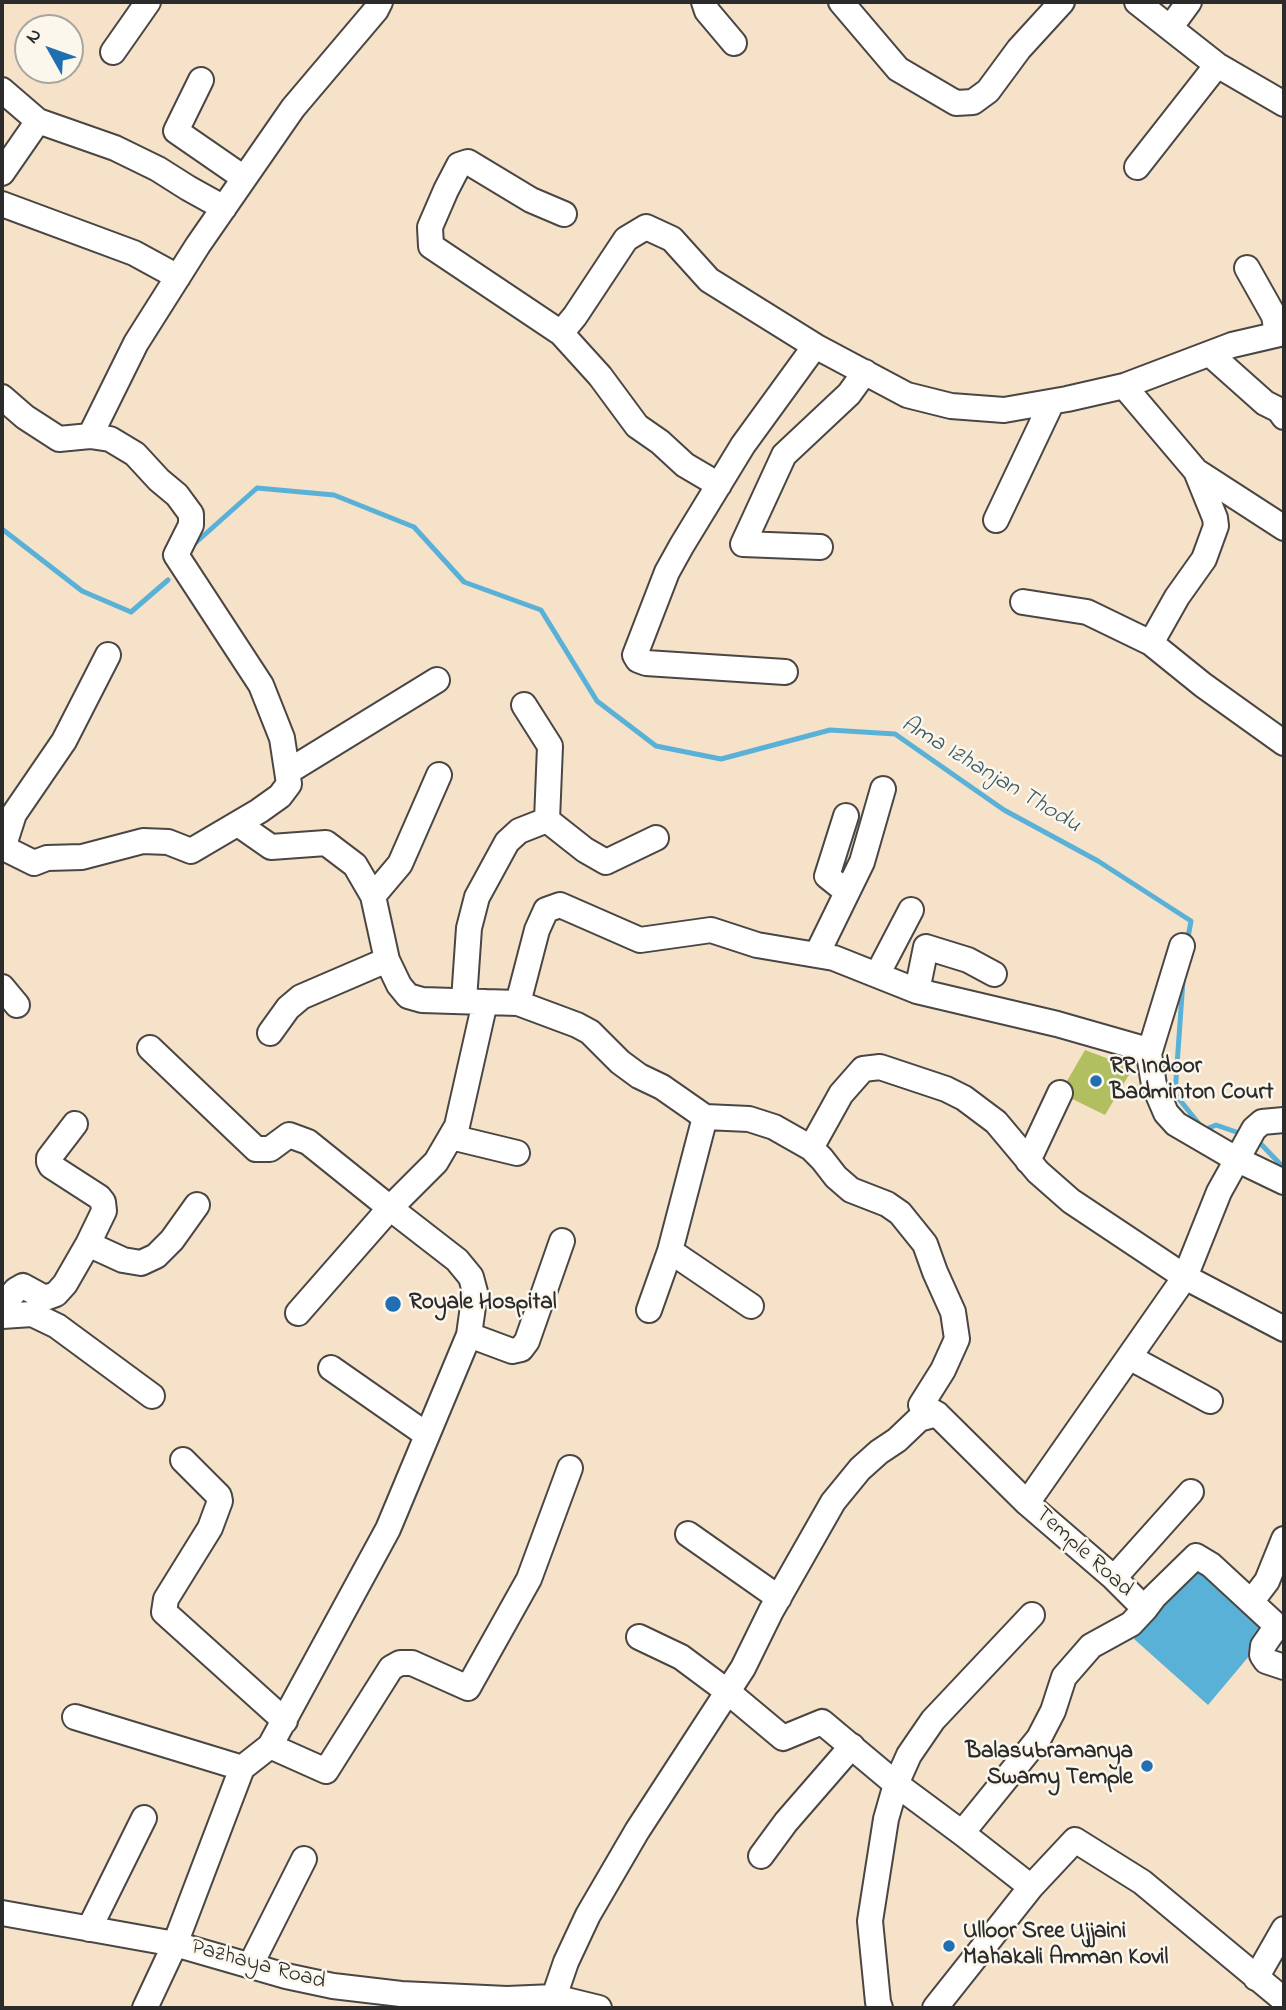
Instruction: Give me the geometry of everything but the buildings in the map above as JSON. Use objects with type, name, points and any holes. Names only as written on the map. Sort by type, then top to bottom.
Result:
[{"type":"street","points":[[113,52],[148,2]]},
{"type":"street","points":[[704,2],[734,43]]},
{"type":"street","points":[[841,2],[898,69],[956,103],[973,102],[988,92],[1019,49],[1062,2]]},
{"type":"street","points":[[1137,2],[1217,65],[1284,104]]},
{"type":"street","points":[[1170,28],[1189,2]]},
{"type":"street","points":[[90,436],[136,343],[178,277],[293,108],[374,4]]},
{"type":"street","points":[[1137,167],[1217,65]]},
{"type":"street","points":[[201,80],[176,131],[244,178]]},
{"type":"street","points":[[2,90],[38,121],[115,148],[158,169],[224,208]]},
{"type":"street","points":[[2,173],[38,121]]},
{"type":"street","points":[[564,214],[531,200],[468,162],[459,165],[430,227],[431,246],[561,333],[600,376],[637,426],[685,465],[719,485]]},
{"type":"street","points":[[2,204],[134,253],[178,277]]},
{"type":"street","points":[[561,333],[626,239],[646,227],[672,239],[709,280],[815,346],[907,395],[951,406],[1004,410],[1124,386],[1232,345],[1281,333],[1247,268]]},
{"type":"street","points":[[785,672],[646,663],[635,655],[667,572],[743,444],[815,346]]},
{"type":"street","points":[[1210,354],[1265,403],[1279,410],[1284,416]]},
{"type":"street","points":[[820,547],[743,544],[785,456],[849,394],[865,372]]},
{"type":"street","points":[[1124,386],[1196,471],[1213,508],[1216,526],[1204,559],[1177,597],[1151,643]]},
{"type":"street","points":[[2,397],[25,417],[59,439],[90,436],[110,439],[135,454],[191,514],[191,525],[176,555],[261,685],[282,738],[289,772],[289,784],[280,796],[239,824],[191,851],[168,842],[143,841],[82,857],[47,859],[34,863],[3,848],[14,814],[64,741],[108,655]]},
{"type":"street","points":[[996,520],[1052,402]]},
{"type":"street","points":[[1196,471],[1284,528]]},
{"type":"street","points":[[1023,602],[1087,612],[1151,643],[1203,685],[1284,743]]},
{"type":"street","points":[[289,772],[437,680]]},
{"type":"street","points":[[524,705],[550,746],[547,820]]},
{"type":"street","points":[[373,896],[400,864],[439,775]]},
{"type":"street","points":[[817,954],[862,862],[883,789]]},
{"type":"street","points":[[846,816],[827,876],[847,892]]},
{"type":"street","points":[[547,820],[585,850],[606,862],[656,838]]},
{"type":"street","points":[[298,1313],[390,1208],[436,1162],[457,1125],[475,1001],[469,928],[477,897],[507,842],[519,831],[547,820]]},
{"type":"street","points":[[239,824],[271,847],[326,843],[355,865],[373,896],[387,961],[408,996],[422,1000],[518,1003],[577,1025],[590,1032],[620,1062],[639,1076],[662,1087],[705,1116],[749,1119],[774,1126],[811,1149],[851,1190],[887,1204],[900,1213],[925,1244],[953,1312],[957,1339],[943,1370],[922,1405],[937,1414]]},
{"type":"street","points":[[518,1003],[537,930],[546,910],[560,905],[640,940],[711,930],[757,945],[834,958],[917,991],[1057,1024],[1138,1046],[1149,1054]]},
{"type":"street","points":[[877,975],[911,910]]},
{"type":"street","points":[[1182,946],[1149,1054],[1154,1085],[1168,1116],[1186,1132],[1244,1145],[1284,1182]]},
{"type":"street","points":[[917,991],[926,947],[968,960],[994,974]]},
{"type":"street","points":[[270,1033],[288,1008],[301,997],[387,961]]},
{"type":"street","points":[[145,2008],[175,1944],[243,1768],[270,1746],[388,1529],[469,1335],[475,1292],[471,1277],[457,1260],[309,1142],[289,1135],[270,1149],[256,1149],[150,1048]]},
{"type":"street","points":[[811,1149],[848,1085],[863,1069],[875,1066],[946,1089],[964,1098],[996,1122],[1045,1180],[1072,1201],[1185,1277],[1284,1329]]},
{"type":"street","points":[[1028,1161],[1060,1093]]},
{"type":"street","points":[[649,1310],[670,1251],[705,1116]]},
{"type":"street","points":[[1027,1503],[1185,1277],[1219,1192],[1244,1145],[1262,1122],[1284,1120]]},
{"type":"street","points":[[2,1307],[16,1290],[23,1286],[45,1298],[56,1294],[88,1244],[104,1211],[99,1197],[51,1166],[49,1162],[49,1158],[75,1124]]},
{"type":"street","points":[[450,1138],[517,1153]]},
{"type":"street","points":[[88,1244],[123,1260],[141,1263],[164,1248],[197,1205]]},
{"type":"street","points":[[469,1335],[512,1351],[521,1349],[527,1341],[562,1241]]},
{"type":"street","points":[[670,1251],[751,1306]]},
{"type":"street","points":[[2,1315],[32,1314],[57,1326],[152,1396]]},
{"type":"street","points":[[1129,1357],[1210,1401]]},
{"type":"street","points":[[331,1368],[427,1435]]},
{"type":"street","points":[[554,1997],[566,1962],[595,1903],[637,1831],[743,1668],[833,1502],[860,1469],[919,1419],[937,1414]]},
{"type":"street","name":"Temple Road","points":[[937,1414],[1027,1503],[1114,1578],[1145,1609],[1131,1623],[1091,1646],[1064,1677],[1053,1711],[1039,1738],[962,1833]]},
{"type":"street","points":[[183,1460],[219,1496],[220,1501],[210,1528],[166,1599],[164,1612],[285,1721]]},
{"type":"street","points":[[270,1746],[326,1771],[391,1668],[400,1663],[412,1663],[468,1688],[528,1579],[570,1468]]},
{"type":"street","points":[[1114,1578],[1191,1493]]},
{"type":"street","points":[[688,1534],[779,1598]]},
{"type":"street","points":[[1251,1602],[1267,1581],[1284,1539]]},
{"type":"street","points":[[1145,1609],[1196,1556],[1211,1565],[1277,1626],[1263,1646],[1262,1655],[1266,1661],[1284,1667]]},
{"type":"street","points":[[880,2008],[870,1921],[886,1819],[896,1784],[909,1755],[933,1720],[1032,1615]]},
{"type":"street","points":[[639,1637],[681,1657],[783,1738],[822,1721],[896,1784],[1031,1887]]},
{"type":"street","points":[[75,1717],[243,1768]]},
{"type":"street","points":[[761,1856],[786,1822],[852,1746]]},
{"type":"street","points":[[89,1929],[144,1818]]},
{"type":"street","points":[[934,2008],[1031,1887],[1075,1840],[1142,1882],[1284,2000]]},
{"type":"street","points":[[250,1966],[304,1859]]},
{"type":"street","name":"Pazhaya Road","points":[[2,1913],[175,1944],[333,1986],[401,1994],[507,1999],[554,1997],[599,2008]]},
{"type":"street","points":[[1256,1978],[1284,1929]]},
{"type":"green space","name":"RR Indoor Badminton Court","points":[[1085,1050],[1133,1068],[1105,1115],[1060,1093]]},
{"type":"water","points":[[1191,1565],[1271,1630],[1208,1705],[1134,1639]]},
{"type":"waterway","name":"Ama Izhanjan Thodu","points":[[193,545],[257,488],[334,495],[414,527],[464,582],[541,610],[597,701],[656,746],[721,759],[830,730],[895,734],[1004,810],[1098,861],[1191,921],[1187,943]]},
{"type":"waterway","name":"Ama Izhanjan Thodu","points":[[2,529],[82,591],[131,612],[168,580]]},
{"type":"waterway","name":"Ama Izhanjan Thodu","points":[[1183,980],[1175,1094],[1204,1130],[1216,1125],[1245,1135]]},
{"type":"waterway","name":"Ama Izhanjan Thodu","points":[[1257,1140],[1284,1168]]},
{"type":"place","name":"RR Indoor Badminton Court","points":[[1096,1081]]},
{"type":"place","name":"Royale Hospital","points":[[393,1304]]},
{"type":"place","name":"Balasubramanya Swamy Temple","points":[[1147,1766]]},
{"type":"place","name":"Ulloor Sree Ujjaini Mahakali Amman Kovil","points":[[949,1946]]}]
